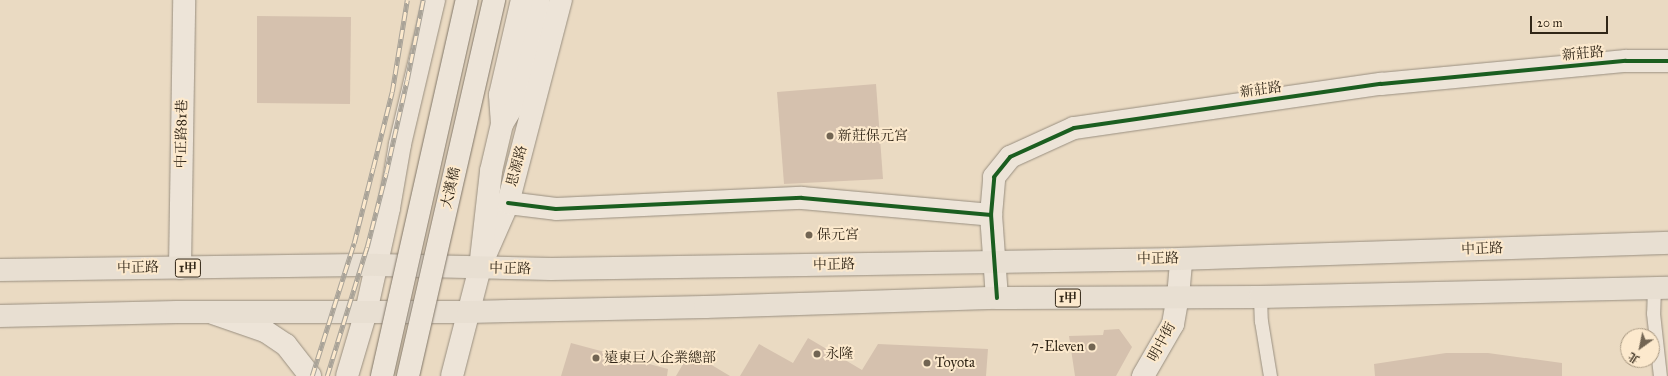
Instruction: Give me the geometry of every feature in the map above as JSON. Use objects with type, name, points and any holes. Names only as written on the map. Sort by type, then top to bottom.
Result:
[{"type":"main road","name":"中正路","points":[[0,270],[377,265],[567,269],[1180,259],[1668,243]]},
{"type":"main road","name":"1甲","points":[[0,316],[210,312],[468,312],[997,298],[1260,297],[1661,288]]},
{"type":"street","name":"中正路81巷","points":[[180,268],[184,0]]},
{"type":"street","points":[[377,265],[383,190],[423,0]]},
{"type":"street","points":[[348,376],[366,312],[377,265],[400,144],[434,0]]},
{"type":"street","name":"大漢橋","points":[[382,376],[466,0]]},
{"type":"street","name":"大漢橋","points":[[408,376],[494,0]]},
{"type":"street","points":[[502,124],[500,95],[522,0]]},
{"type":"street","points":[[480,268],[490,171],[502,124],[515,102],[539,0]]},
{"type":"street","name":"思源路","points":[[452,376],[480,268],[508,203],[561,0]]},
{"type":"street","name":"新莊路","points":[[997,298],[991,215],[994,177],[1010,158],[1074,128],[1381,84],[1626,61],[1668,61]]},
{"type":"street","points":[[508,203],[556,209],[802,198],[991,215]]},
{"type":"street","name":"明中街","points":[[1143,376],[1173,324],[1178,297],[1180,259]]},
{"type":"street","points":[[210,312],[265,331],[286,345],[310,376]]},
{"type":"lane","points":[[1660,376],[1653,313],[1661,288]]},
{"type":"lane","points":[[1260,297],[1261,321],[1270,376]]},
{"type":"building","points":[[257,16],[351,17],[350,104],[257,103]]},
{"type":"building","name":"新莊保元宮","points":[[876,84],[883,179],[784,184],[777,92]]},
{"type":"building","points":[[1119,329],[1132,347],[1116,376],[1075,376],[1069,336],[1103,335],[1104,330]]},
{"type":"building","points":[[808,338],[862,370],[878,344],[988,349],[986,376],[740,376],[759,344],[793,363]]},
{"type":"building","name":"遠東巨人企業總部","points":[[571,343],[668,369],[667,376],[561,376]]},
{"type":"building","points":[[690,352],[730,376],[676,376]]},
{"type":"building","points":[[1446,353],[1488,353],[1562,363],[1562,376],[1375,376],[1374,364]]},
{"type":"railway","points":[[312,376],[354,243],[373,168],[392,92],[407,0]]},
{"type":"railway","points":[[327,376],[367,247],[386,173],[423,0]]},
{"type":"cycle path","points":[[997,298],[991,215],[994,177],[1010,157],[1074,128],[1381,84],[1626,61],[1668,61]]},
{"type":"cycle path","points":[[508,203],[556,209],[802,198],[991,215]]},
{"type":"place","name":"新莊保元宮","points":[[830,136]]},
{"type":"place","name":"保元宮","points":[[809,235]]},
{"type":"place","name":"7-Eleven","points":[[1092,347]]},
{"type":"place","name":"永隆","points":[[817,354]]},
{"type":"place","name":"遠東巨人企業總部","points":[[596,358]]},
{"type":"place","name":"Toyota","points":[[927,363]]}]
